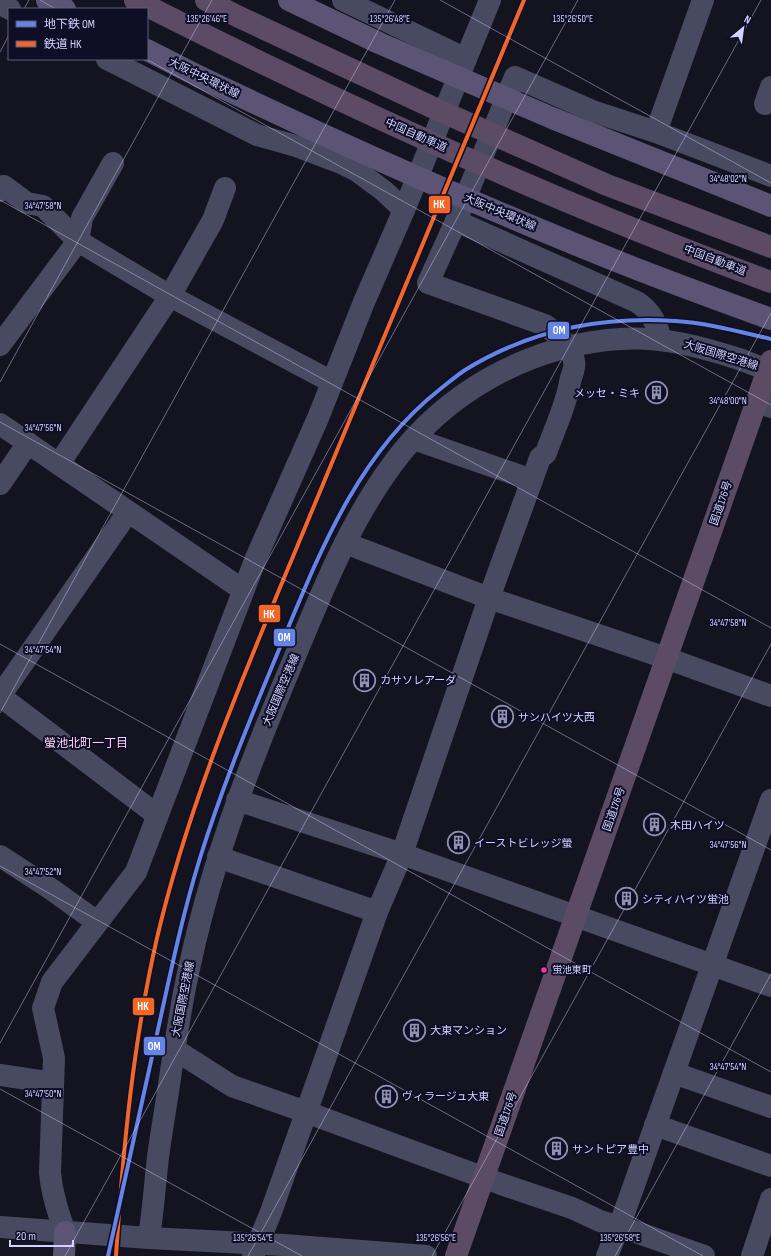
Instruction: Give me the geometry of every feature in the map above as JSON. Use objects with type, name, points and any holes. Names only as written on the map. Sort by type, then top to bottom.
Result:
[{"type":"highway","name":"中国自動車道","points":[[136,0],[226,46],[426,140],[604,217],[771,282]]},
{"type":"highway","points":[[206,0],[239,17],[436,109],[607,185],[771,247]]},
{"type":"highway","name":"国道176号","points":[[456,1256],[666,658],[764,404],[770,368]]},
{"type":"main road","points":[[47,0],[63,8]]},
{"type":"main road","points":[[289,0],[379,43],[552,118],[771,206]]},
{"type":"main road","name":"大阪中央環状線","points":[[148,51],[200,77],[329,138],[429,182],[614,260],[771,320]]},
{"type":"main road","points":[[64,1256],[65,1232]]},
{"type":"street","points":[[343,0],[466,59]]},
{"type":"street","points":[[65,1232],[51,1188],[50,1173],[54,1058],[43,1008],[52,982],[136,872],[243,590],[332,382],[490,0]]},
{"type":"street","points":[[656,132],[703,0]]},
{"type":"street","points":[[109,60],[258,135],[296,146],[357,171],[384,191],[404,210]]},
{"type":"street","points":[[256,1250],[271,1212],[377,912],[402,854],[489,598],[540,458],[546,453],[570,388],[575,365],[573,355],[556,333],[541,323],[428,283],[456,221],[515,78],[595,112],[656,132],[771,176]]},
{"type":"street","points":[[0,345],[78,241],[82,218],[113,163]]},
{"type":"street","points":[[0,191],[4,186],[26,203],[43,206],[78,241],[170,296],[332,382]]},
{"type":"street","points":[[59,464],[170,296],[213,220],[225,188]]},
{"type":"street","points":[[456,221],[643,306],[653,318],[658,328],[661,340]]},
{"type":"street","name":"大阪国際空港線","points":[[149,1238],[162,1125],[174,1048],[190,960],[218,857],[237,800],[260,741],[316,606],[345,543],[381,481],[394,462],[414,439],[448,406],[469,390],[511,366],[530,358],[568,347],[619,338],[661,340],[698,347],[770,368]]},
{"type":"street","points":[[0,424],[243,590]]},
{"type":"street","points":[[414,439],[532,480]]},
{"type":"street","points":[[0,484],[28,443]]},
{"type":"street","points":[[128,512],[0,696],[157,815]]},
{"type":"street","points":[[345,543],[489,598],[666,658],[771,696]]},
{"type":"street","points":[[237,800],[402,854],[771,986]]},
{"type":"street","points":[[607,1256],[713,964],[763,846],[771,800]]},
{"type":"street","points":[[0,856],[51,889],[97,922]]},
{"type":"street","points":[[218,857],[377,912]]},
{"type":"street","points":[[174,1048],[232,1086],[484,1178],[572,1208],[594,1218],[704,1256]]},
{"type":"street","points":[[674,1073],[771,1107]]},
{"type":"street","points":[[0,1074],[53,1083]]},
{"type":"street","points":[[655,1125],[771,1166]]},
{"type":"street","points":[[752,1256],[771,1200]]},
{"type":"street","points":[[0,1227],[149,1238],[256,1250],[426,1256]]},
{"type":"metro line","name":"OM","points":[[108,1256],[177,946],[209,830],[228,775],[312,571],[345,504],[386,443],[411,415],[439,390],[465,370],[490,356],[540,336],[592,324],[647,320],[700,324],[771,339]]},
{"type":"rail line","name":"HK","points":[[116,1256],[130,1096],[141,1017],[157,938],[187,831],[224,725],[266,621],[524,0]]},
{"type":"place","name":"メッセ・ミキ","points":[[656,393]]},
{"type":"place","name":"カサソレアーダ","points":[[365,680]]},
{"type":"place","name":"サンハイツ大西","points":[[502,717]]},
{"type":"place","name":"木田ハイツ","points":[[655,825]]},
{"type":"place","name":"イーストビレッジ螢","points":[[458,843]]},
{"type":"place","name":"シティハイツ蛍池","points":[[626,899]]},
{"type":"place","name":"蛍池東町","points":[[544,970]]},
{"type":"place","name":"大東マンション","points":[[415,1030]]},
{"type":"place","name":"ヴィラージュ大東","points":[[386,1096]]},
{"type":"place","name":"サントピア豊中","points":[[556,1149]]},
{"type":"district","name":"螢池北町一丁目","points":[[86,743]]}]
